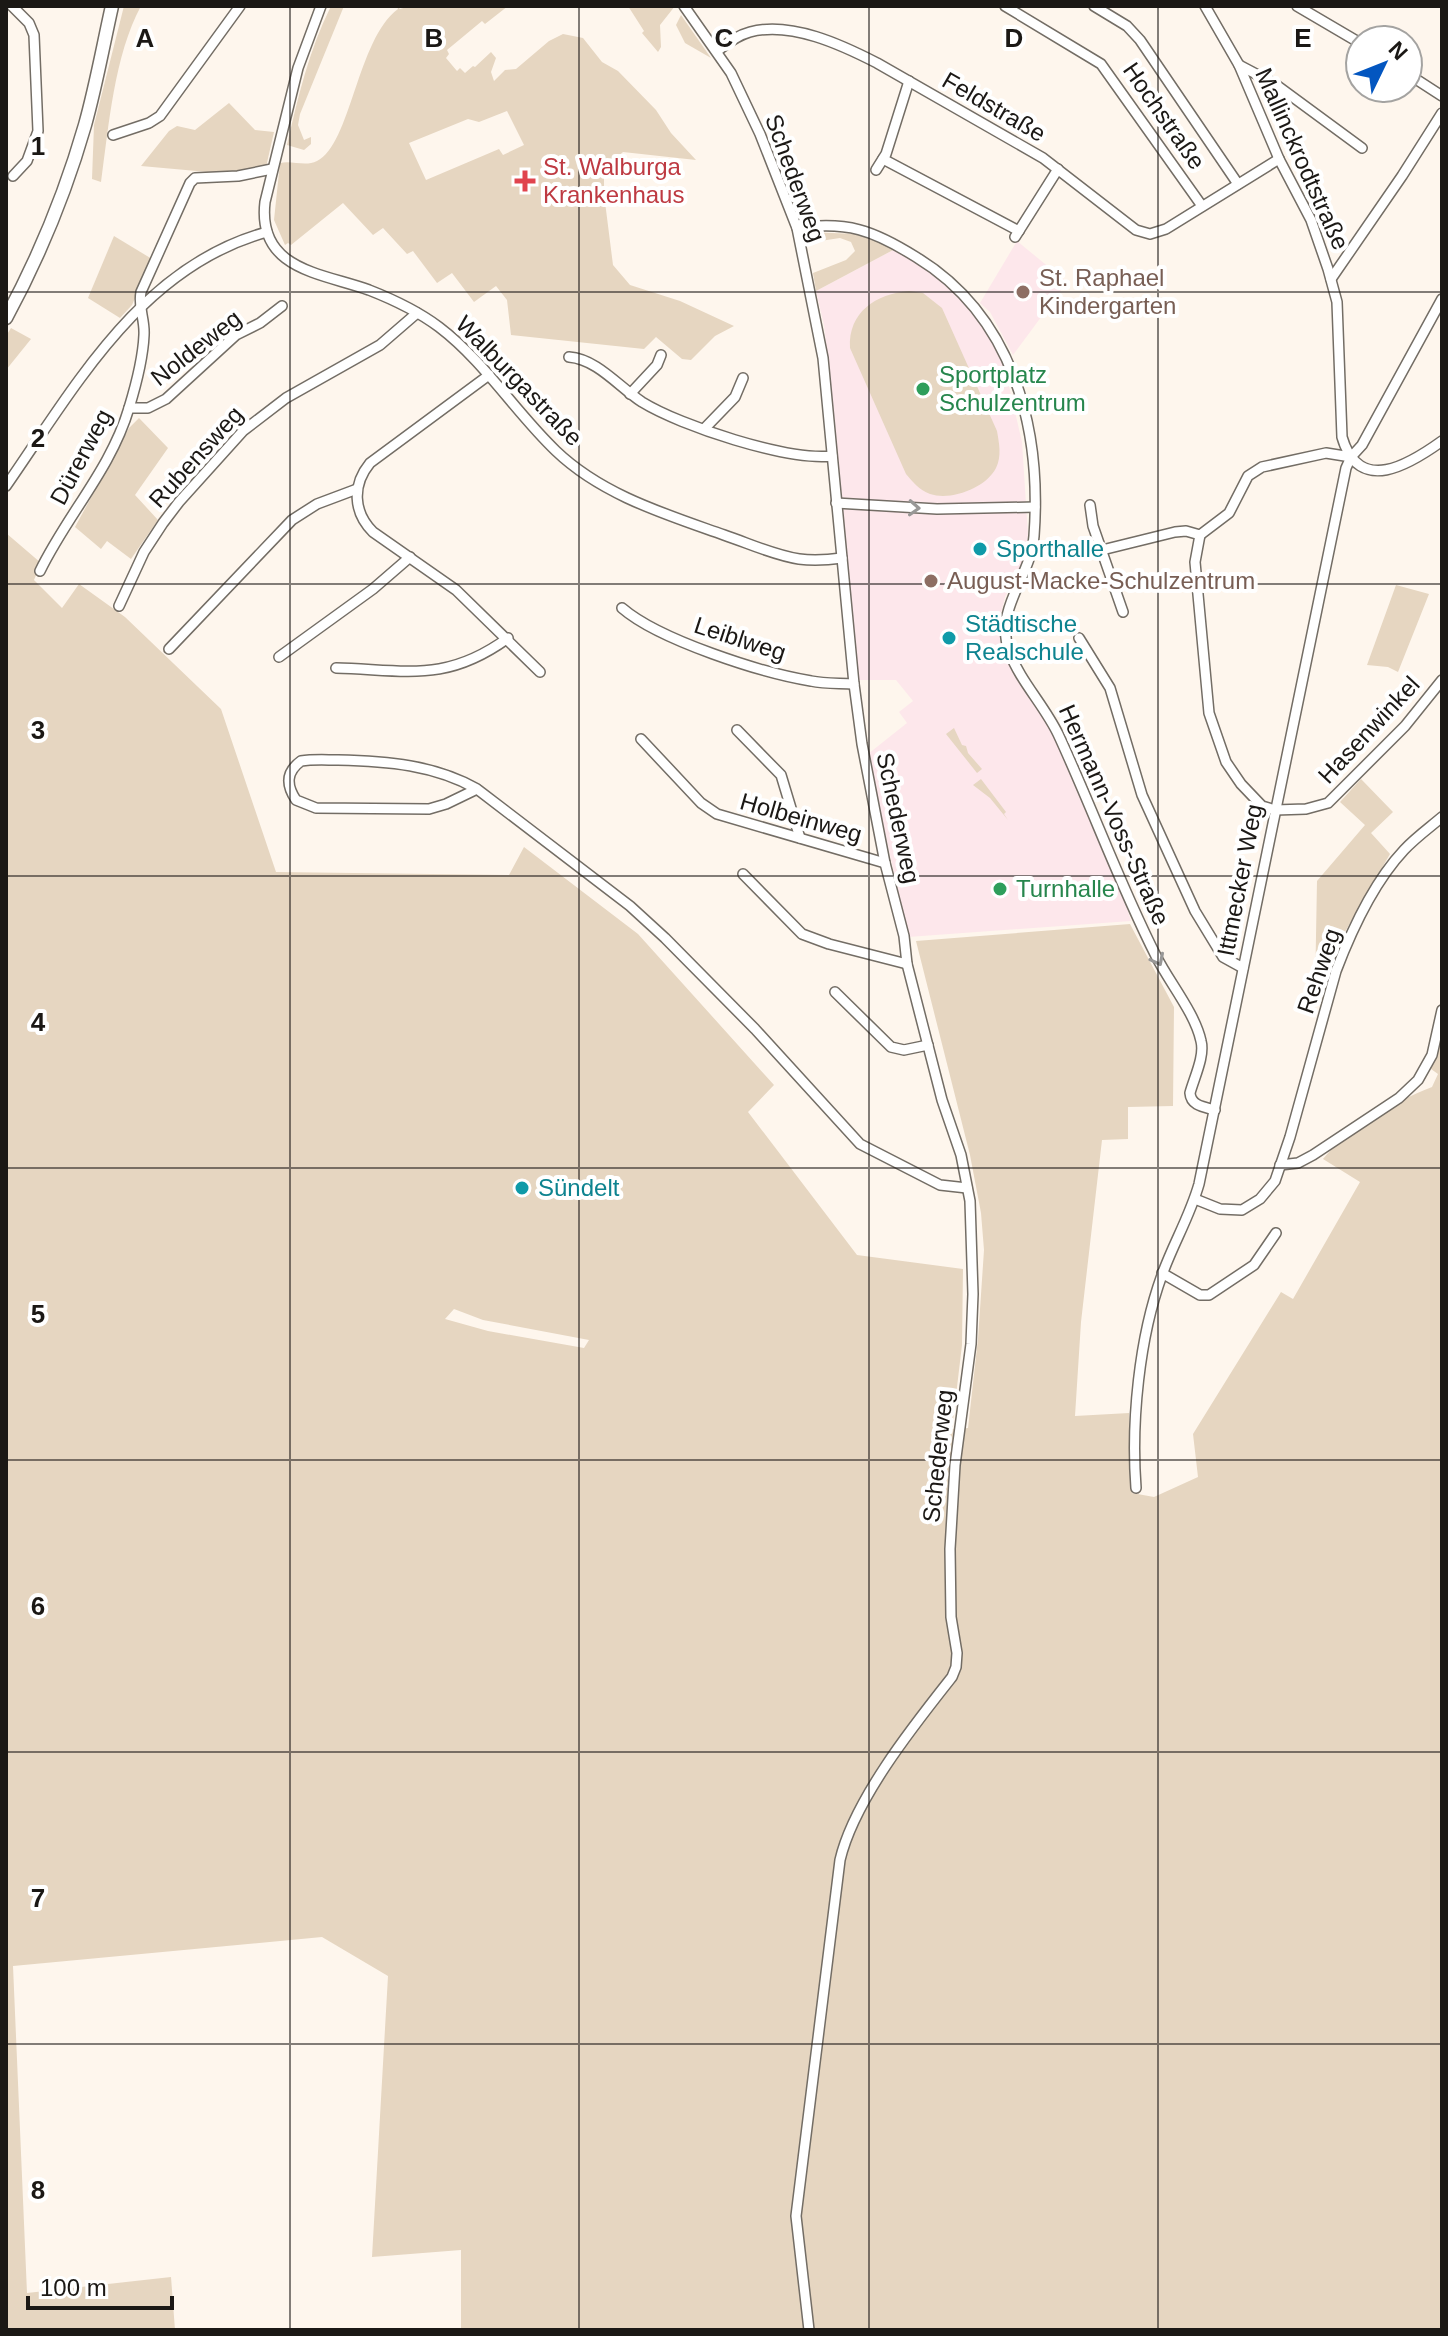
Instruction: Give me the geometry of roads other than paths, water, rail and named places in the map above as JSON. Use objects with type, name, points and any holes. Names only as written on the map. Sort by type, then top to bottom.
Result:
[{"type":"main road","points":[[6,318],[39,249],[70,169],[91,102],[112,6]]},
{"type":"street","points":[[12,6],[33,31],[38,124],[27,161],[13,176]]},
{"type":"street","points":[[113,135],[151,122],[163,113],[240,6]]},
{"type":"street","points":[[6,486],[102,348],[138,309],[191,268],[243,240],[267,232],[264,210],[272,169],[298,68],[321,6]]},
{"type":"street","name":"Schederweg","points":[[684,6],[731,73],[760,134],[797,228],[817,322],[862,744],[885,863],[904,936],[907,964],[942,1100],[961,1155],[973,1239],[971,1344],[955,1465],[950,1549],[951,1617],[957,1660],[952,1677],[908,1734],[870,1794],[848,1834],[840,1860],[796,2216],[809,2330]]},
{"type":"street","name":"Hochstraße","points":[[1005,6],[1101,64],[1202,206]]},
{"type":"street","points":[[1094,6],[1129,28],[1145,45],[1238,184]]},
{"type":"street","name":"Mallinckrodtstraße","points":[[1205,6],[1239,65],[1279,159],[1311,220],[1331,279],[1337,309],[1342,437],[1351,457]]},
{"type":"street","points":[[1297,6],[1344,34]]},
{"type":"street","name":"Feldstraße","points":[[717,51],[748,32],[767,30],[783,31],[849,50],[909,81],[1058,169],[1128,224],[1145,233],[1162,231],[1279,159]]},
{"type":"street","name":"Mallinckrodtstraße","points":[[1239,65],[1275,84],[1362,148]]},
{"type":"street","name":"Feldstraße","points":[[876,170],[883,159],[909,81]]},
{"type":"street","points":[[1424,84],[1442,96]]},
{"type":"street","points":[[1331,279],[1442,113]]},
{"type":"street","name":"Feldstraße","points":[[883,159],[1017,234],[1058,169]]},
{"type":"street","points":[[138,309],[141,292],[193,179],[238,176],[272,169]]},
{"type":"street","name":"Hermann-Voss-Straße","points":[[797,228],[837,224],[878,236],[938,271],[973,304],[999,343],[1021,393],[1031,441],[1035,507],[1032,552],[1009,604],[1006,638],[1014,662],[1057,732],[1098,831],[1155,954],[1199,1034],[1202,1050],[1190,1093],[1191,1100],[1215,1110]]},
{"type":"street","name":"Walburgastraße","points":[[267,232],[278,253],[293,265],[369,290],[417,313],[452,337],[558,453],[602,485],[650,508],[781,554],[801,560],[842,558]]},
{"type":"street","name":"Ittmecker Weg","points":[[1136,1488],[1134,1459],[1142,1362],[1150,1316],[1162,1273],[1195,1199],[1342,487],[1351,457],[1362,445],[1442,299]]},
{"type":"street","name":"Noldeweg","points":[[129,408],[148,408],[166,399],[236,335],[260,323],[282,306]]},
{"type":"street","name":"Dürerweg","points":[[40,571],[98,478],[129,408],[143,347],[144,325],[138,309]]},
{"type":"street","name":"Rubensweg","points":[[119,606],[144,552],[163,523],[243,431],[286,398],[380,345],[417,313]]},
{"type":"street","points":[[630,394],[657,365],[661,355]]},
{"type":"street","points":[[569,357],[587,361],[630,394],[660,412],[788,454],[832,456]]},
{"type":"street","points":[[489,375],[375,458],[362,475],[357,489],[358,506],[365,523],[377,536],[456,590],[540,672]]},
{"type":"street","points":[[705,428],[735,397],[743,378]]},
{"type":"street","points":[[1275,810],[1257,802],[1241,784],[1226,762],[1214,731],[1207,695],[1196,580],[1195,548],[1200,535],[1229,513],[1248,476],[1262,467],[1326,453],[1351,457],[1372,470],[1390,471],[1409,463],[1442,441]]},
{"type":"street","points":[[169,649],[292,520],[317,504],[357,489]]},
{"type":"street","points":[[836,503],[964,509],[1035,507]]},
{"type":"street","points":[[1090,505],[1093,526],[1123,612]]},
{"type":"street","points":[[1102,550],[1175,532],[1200,535]]},
{"type":"street","points":[[279,657],[373,589],[410,557]]},
{"type":"street","name":"Leiblweg","points":[[622,608],[692,646],[805,680],[854,684]]},
{"type":"street","points":[[336,668],[445,669],[478,658],[508,638]]},
{"type":"street","points":[[1079,638],[1110,688],[1142,795],[1195,911],[1223,957],[1243,968]]},
{"type":"street","name":"Hasenwinkel","points":[[1275,810],[1313,808],[1334,799],[1414,715],[1442,680]]},
{"type":"street","points":[[737,730],[781,775],[800,838]]},
{"type":"street","name":"Holbeinweg","points":[[641,739],[712,811],[736,821],[885,863]]},
{"type":"street","points":[[477,789],[429,809],[316,808],[296,800],[288,782],[290,772],[301,761],[350,761],[416,766],[457,778],[477,789],[630,906],[665,938],[766,1040],[860,1144],[940,1185],[967,1188]]},
{"type":"street","name":"Rehweg","points":[[1195,1199],[1220,1209],[1242,1210],[1255,1203],[1275,1181],[1346,945],[1397,859],[1442,817]]},
{"type":"street","points":[[743,874],[759,896],[811,938],[907,964]]},
{"type":"street","points":[[835,992],[891,1047],[904,1050],[928,1045]]},
{"type":"street","points":[[1280,1165],[1298,1163],[1313,1155],[1410,1089],[1428,1065],[1442,1010]]},
{"type":"street","points":[[1162,1273],[1200,1295],[1209,1295],[1254,1265],[1276,1233]]},
{"type":"place","name":"St. Walburga Krankenhaus","points":[[525,181]]},
{"type":"place","name":"St. Raphael Kindergarten","points":[[1023,292]]},
{"type":"place","name":"Sportplatz Schulzentrum","points":[[923,389]]},
{"type":"place","name":"Sporthalle","points":[[980,549]]},
{"type":"place","name":"August-Macke-Schulzentrum","points":[[931,581]]},
{"type":"place","name":"Städtische Realschule","points":[[949,638]]},
{"type":"place","name":"Turnhalle","points":[[1000,889]]},
{"type":"place","name":"Sündelt","points":[[522,1188]]}]
